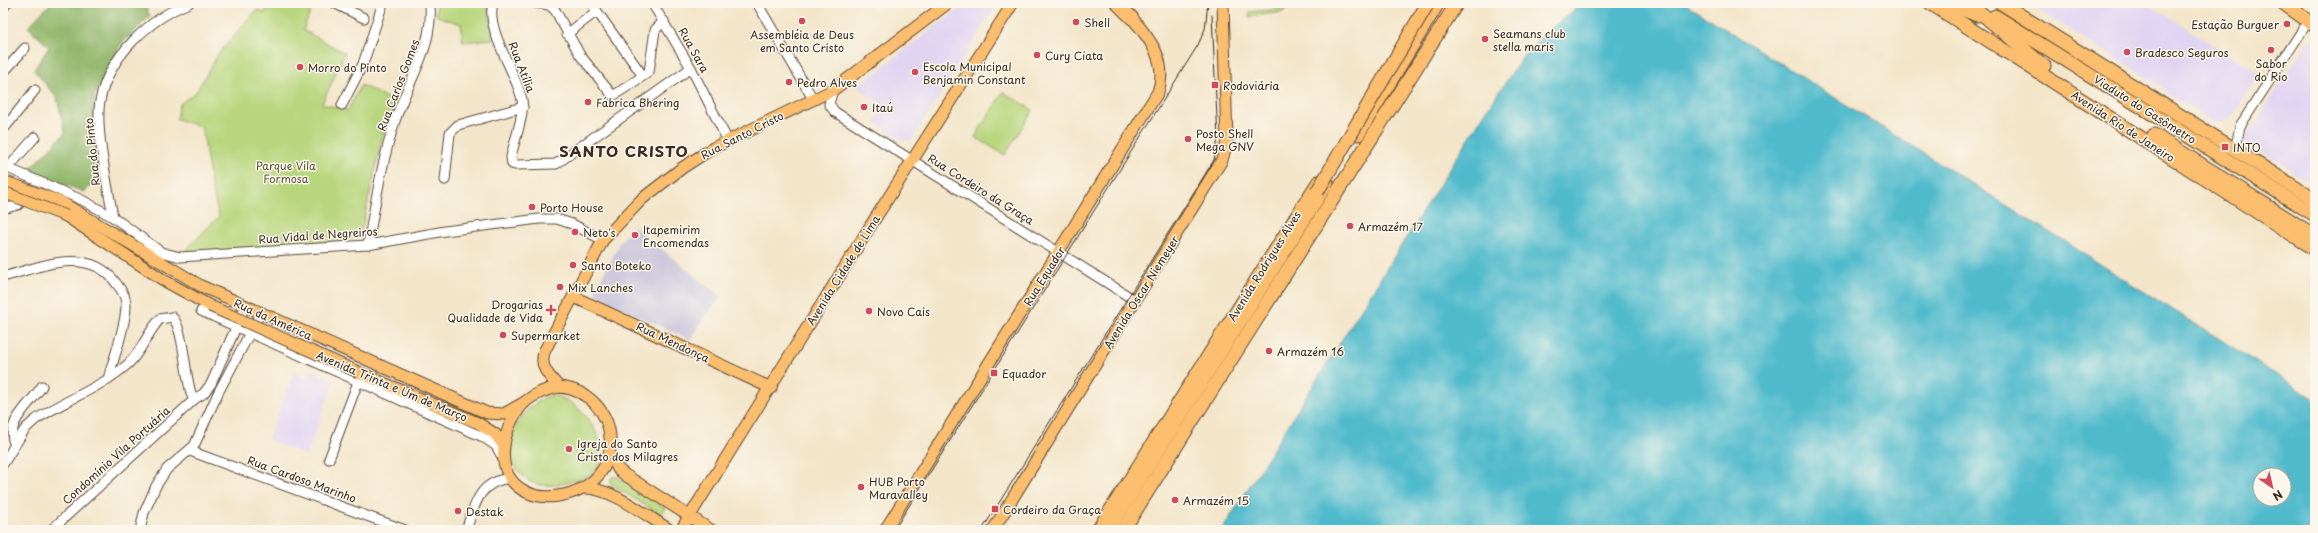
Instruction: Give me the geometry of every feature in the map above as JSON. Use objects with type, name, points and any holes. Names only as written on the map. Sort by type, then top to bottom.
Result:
[{"type":"highway","points":[[1117,3],[1132,18]]},
{"type":"highway","points":[[1286,249],[1317,192],[1430,3]]},
{"type":"highway","name":"Avenida Rodrigues Alves","points":[[1108,530],[1286,249],[1438,3]]},
{"type":"highway","name":"Avenida Rodrigues Alves","points":[[1123,530],[1457,3]]},
{"type":"highway","name":"Avenida Rio de Janeiro","points":[[1930,3],[2315,249]]},
{"type":"highway","points":[[1947,3],[1968,10],[1988,21],[2005,37],[2018,59]]},
{"type":"highway","points":[[1969,3],[2051,70],[2315,236]]},
{"type":"highway","name":"Viaduto do Gasômetro","points":[[1975,3],[2315,215]]},
{"type":"highway","points":[[2001,3],[2315,200]]},
{"type":"highway","points":[[2283,3],[2314,23]]},
{"type":"highway","points":[[2291,3],[2314,23]]},
{"type":"main road","name":"Rua Santo Cristo","points":[[559,387],[545,369],[542,357],[603,240],[618,222],[651,191],[703,154],[728,140],[833,90],[948,3]]},
{"type":"main road","name":"Avenida Oscar Niemeyer","points":[[992,530],[1136,301],[1224,156],[1227,142],[1223,3]]},
{"type":"main road","name":"Avenida Rodrigues Alves","points":[[1097,530],[1430,3]]},
{"type":"main road","name":"Avenida Cidade de Lima","points":[[681,530],[1008,6]]},
{"type":"main road","name":"Rua Equador","points":[[885,530],[1160,87],[1161,70],[1156,49],[1132,18]]},
{"type":"main road","name":"Rua da América","points":[[3,182],[61,202],[168,268],[244,307],[490,414],[504,414],[525,402]]},
{"type":"main road","name":"Avenida Trinta e Um de Março","points":[[3,192],[66,216],[205,308],[358,377],[478,423],[495,434],[504,446]]},
{"type":"main road","name":"Rua Mendonça","points":[[574,297],[771,388]]},
{"type":"main road","points":[[670,530],[609,494],[595,489],[585,488],[562,495],[540,497],[526,493],[510,478],[504,461],[504,446],[509,425],[525,402],[539,392],[559,387],[578,391],[596,404],[607,428],[610,454],[618,469],[711,530]]},
{"type":"main road","points":[[585,488],[601,474],[610,454]]},
{"type":"street","points":[[3,8],[7,3]]},
{"type":"street","name":"Rua do Pinto","points":[[113,217],[102,141],[100,102],[104,88],[113,69],[138,36],[172,11],[190,3]]},
{"type":"street","points":[[334,3],[364,18]]},
{"type":"street","points":[[342,105],[363,64],[383,3]]},
{"type":"street","name":"Rua Carlos Gomes","points":[[368,245],[392,130],[427,43],[431,16],[430,3]]},
{"type":"street","name":"Rua Atília","points":[[493,3],[493,19],[500,44],[521,94],[523,107],[514,141],[512,164],[526,166],[556,164],[690,68]]},
{"type":"street","points":[[536,3],[552,7],[580,55],[611,95],[616,95],[643,76],[591,3]]},
{"type":"street","points":[[652,3],[664,21]]},
{"type":"street","points":[[758,3],[813,100]]},
{"type":"street","points":[[567,34],[597,11]]},
{"type":"street","name":"Rua Sara","points":[[643,76],[651,68],[655,28],[664,21],[728,140]]},
{"type":"street","points":[[2242,154],[2237,141],[2240,126],[2305,26],[2314,23]]},
{"type":"street","points":[[3,73],[24,48]]},
{"type":"street","points":[[3,130],[35,90]]},
{"type":"street","name":"Rua Cordeiro da Graça","points":[[833,90],[828,101],[832,109],[1136,301]]},
{"type":"street","points":[[445,180],[453,128],[458,125],[523,107]]},
{"type":"street","points":[[6,167],[35,137]]},
{"type":"street","name":"Rua Vidal de Negreiros","points":[[6,167],[59,188],[113,217],[161,252],[180,257],[368,245],[445,231],[539,219],[557,219],[572,224],[603,240]]},
{"type":"street","points":[[3,209],[18,205],[31,191]]},
{"type":"street","points":[[3,277],[71,260],[91,264],[106,271],[124,294],[126,307],[108,379]]},
{"type":"street","name":"Condomínio Vila Portuária","points":[[51,530],[196,398],[203,394],[211,384],[244,307]]},
{"type":"street","points":[[205,308],[236,328],[358,377],[489,440],[496,446],[504,461]]},
{"type":"street","points":[[140,530],[148,504],[163,475],[173,463],[190,451],[198,440],[219,391],[251,334],[260,314]]},
{"type":"street","points":[[3,464],[14,445],[35,420],[108,379],[134,357],[141,349],[152,327],[160,319],[167,316],[176,320],[179,326],[190,393],[196,398]]},
{"type":"street","points":[[329,459],[358,377]]},
{"type":"street","points":[[14,445],[12,436],[15,422],[42,386]]},
{"type":"street","name":"Rua Cardoso Marinho","points":[[190,451],[405,530]]},
{"type":"street","points":[[466,530],[484,488],[498,481],[510,478]]},
{"type":"shaded area","name":"Escola Municipal Benjamin Constant","points":[[967,3],[995,3],[995,7],[912,139],[907,141],[901,139],[875,123],[882,112],[878,109],[881,103],[856,87]]},
{"type":"shaded area","points":[[2027,3],[2146,3],[2259,74],[2231,118],[2220,123],[2212,122],[2167,93],[2164,88]]},
{"type":"shaded area","points":[[2310,38],[2315,42],[2315,184],[2243,141]]},
{"type":"shaded area","points":[[633,226],[721,297],[705,316],[691,340],[598,298],[595,290],[618,247],[617,246]]},
{"type":"shaded area","points":[[311,370],[335,380],[307,455],[304,455],[268,439],[294,371],[307,378]]},
{"type":"green space","points":[[51,3],[143,3],[150,16],[120,45],[94,96],[100,176],[84,192],[29,170],[65,133],[57,98],[34,70],[49,47],[28,27]]},
{"type":"green space","name":"Parque Vila Formosa","points":[[269,3],[314,3],[303,30],[345,53],[322,104],[348,110],[361,85],[395,102],[383,135],[362,228],[358,235],[343,242],[181,255],[219,216],[212,190],[202,127],[177,119],[179,105],[196,92],[219,53],[257,10],[265,13]]},
{"type":"green space","points":[[436,3],[488,3],[493,39],[463,42],[461,24],[437,16]]},
{"type":"green space","points":[[1287,8],[1283,12],[1249,17],[1250,12]]},
{"type":"green space","points":[[1003,92],[1033,110],[1005,155],[975,137]]},
{"type":"green space","points":[[549,396],[560,397],[572,403],[591,423],[598,436],[601,449],[601,461],[595,471],[583,478],[561,484],[546,485],[532,483],[515,467],[511,455],[511,443],[514,431],[528,410]]},
{"type":"green space","points":[[612,477],[617,477],[665,508],[661,515],[612,485],[610,481]]},
{"type":"water","points":[[1573,3],[1684,3],[2315,399],[2315,530],[1222,530],[1486,111],[1525,54],[1550,29],[1577,8]]},
{"type":"tram line","points":[[894,530],[1198,45],[1205,29],[1208,3]]},
{"type":"tram line","points":[[982,530],[1214,160],[1218,139],[1212,15]]},
{"type":"place","name":"Assembléia de Deus em Santo Cristo","points":[[802,21]]},
{"type":"place","name":"Shell","points":[[1076,22]]},
{"type":"place","name":"Estação Burguer","points":[[2287,24]]},
{"type":"place","name":"Seamans club stella maris","points":[[1485,39]]},
{"type":"place","name":"Sabor do Rio","points":[[2271,50]]},
{"type":"place","name":"Bradesco Seguros","points":[[2127,52]]},
{"type":"place","name":"Cury Ciata","points":[[1037,55]]},
{"type":"place","name":"Morro do Pinto","points":[[300,67]]},
{"type":"place","name":"Escola Municipal Benjamin Constant","points":[[915,72]]},
{"type":"place","name":"Pedro Alves","points":[[789,82]]},
{"type":"place","name":"Rodoviária","points":[[1215,85]]},
{"type":"place","name":"Fábrica Bhering","points":[[588,102]]},
{"type":"place","name":"Itaú","points":[[864,107]]},
{"type":"place","name":"Posto Shell Mega GNV","points":[[1188,139]]},
{"type":"place","name":"INTO","points":[[2225,147]]},
{"type":"place","name":"Porto House","points":[[532,207]]},
{"type":"place","name":"Armazém 17","points":[[1350,226]]},
{"type":"place","name":"Neto's","points":[[575,232]]},
{"type":"place","name":"Itapemirim Encomendas","points":[[635,235]]},
{"type":"place","name":"Santo Boteko","points":[[573,265]]},
{"type":"place","name":"Mix Lanches","points":[[560,287]]},
{"type":"place","name":"Drogarias Qualidade de Vida","points":[[551,310]]},
{"type":"place","name":"Novo Cais","points":[[869,311]]},
{"type":"place","name":"Supermarket","points":[[503,335]]},
{"type":"place","name":"Armazém 16","points":[[1269,351]]},
{"type":"place","name":"Equador","points":[[994,373]]},
{"type":"place","name":"Igreja do Santo Cristo dos Milagres","points":[[569,449]]},
{"type":"place","name":"HUB Porto Maravalley","points":[[861,487]]},
{"type":"place","name":"Armazém 15","points":[[1175,500]]},
{"type":"place","name":"Cordeiro da Graça","points":[[995,509]]},
{"type":"place","name":"Destak","points":[[458,511]]},
{"type":"district","name":"SANTO CRISTO","points":[[624,150]]}]
